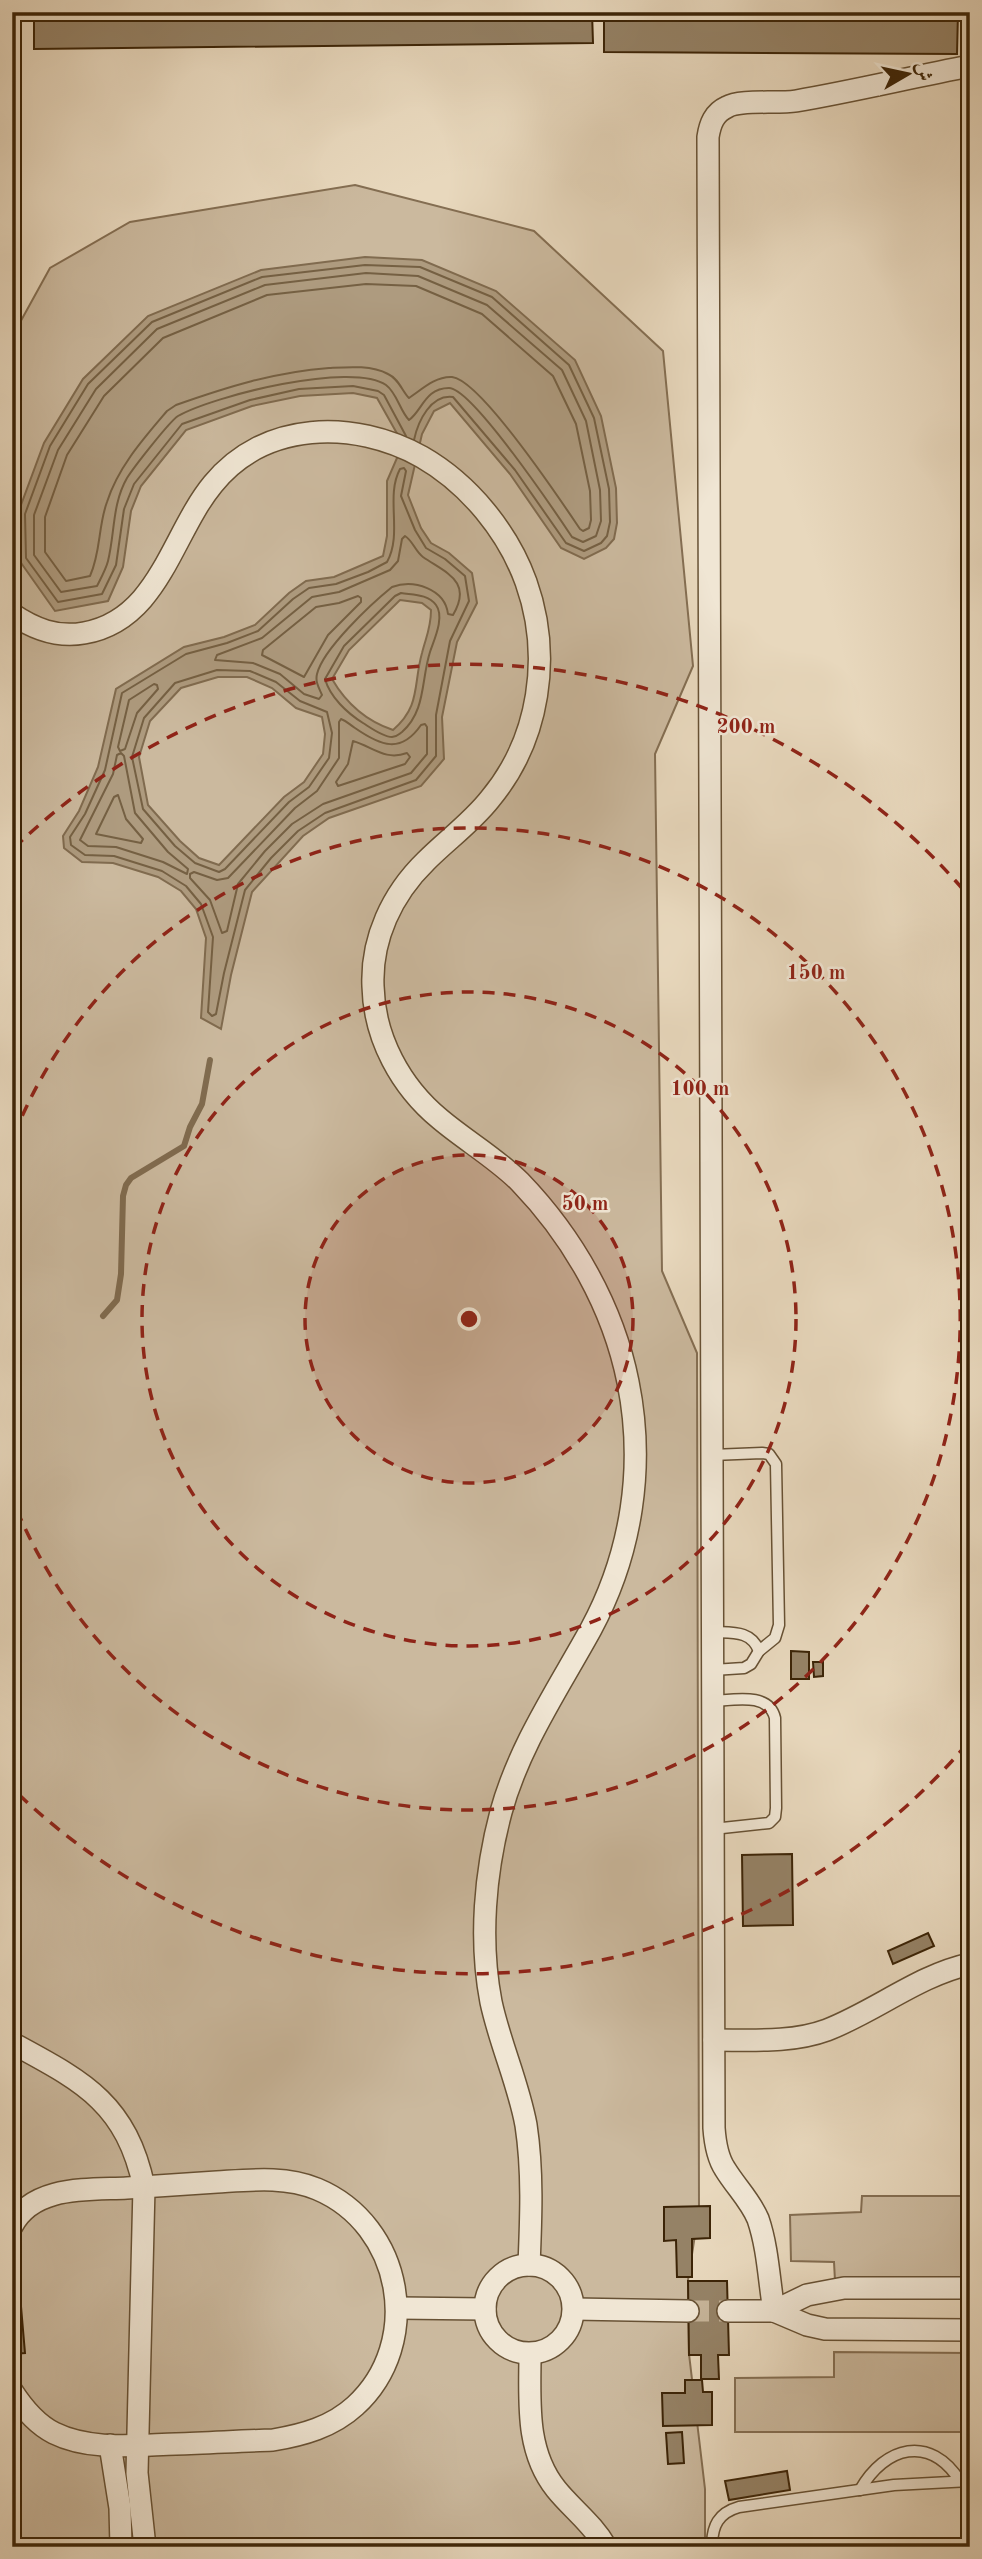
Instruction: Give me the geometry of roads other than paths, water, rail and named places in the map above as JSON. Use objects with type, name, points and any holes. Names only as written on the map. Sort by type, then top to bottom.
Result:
[{"type":"street","points":[[774,2311],[758,2219],[743,2192],[725,2169],[715,2142],[708,137],[715,116],[734,103],[796,101],[970,66]]},
{"type":"street","points":[[12,614],[31,626],[69,635],[88,633],[124,617],[152,589],[201,500],[232,464],[272,441],[318,431],[369,436],[421,456],[444,472],[488,515],[508,543],[523,573],[540,638],[540,668],[536,697],[519,754],[488,803],[404,885],[390,908],[380,933],[374,960],[373,986],[383,1039],[406,1084],[440,1120],[504,1166],[526,1188],[579,1259],[606,1312],[618,1343],[633,1410],[635,1478],[631,1512],[617,1569],[594,1623],[525,1747],[511,1780],[501,1814],[490,1872],[486,1913],[487,1973],[499,2031],[518,2087],[529,2145],[532,2175],[529,2265]]},
{"type":"street","points":[[714,2040],[785,2039],[825,2031],[934,1976],[970,1964]]},
{"type":"street","points":[[12,2043],[63,2070],[97,2095],[111,2110],[133,2147],[144,2187],[138,2496],[145,2547]]},
{"type":"street","points":[[12,2226],[26,2208],[57,2193],[268,2179],[301,2184],[317,2189],[346,2206],[370,2230],[393,2275],[398,2308],[393,2344],[378,2378],[355,2406],[309,2433],[273,2440],[110,2445],[71,2439],[55,2433],[33,2417],[12,2391]]},
{"type":"street","points":[[529,2265],[546,2268],[561,2277],[570,2292],[574,2309],[570,2326],[561,2341],[547,2351],[530,2354],[513,2351],[498,2341],[488,2326],[485,2309],[488,2292],[498,2278],[512,2268],[529,2265]]},
{"type":"street","points":[[728,2312],[774,2311],[807,2295],[844,2288],[970,2288]]},
{"type":"street","points":[[398,2308],[485,2309]]},
{"type":"street","points":[[574,2309],[688,2311]]},
{"type":"street","points":[[774,2311],[790,2319],[825,2329],[970,2330]]},
{"type":"street","points":[[530,2354],[530,2418],[537,2455],[556,2489],[591,2525],[606,2547]]},
{"type":"street","points":[[110,2445],[120,2508],[121,2547]]},
{"type":"lane","points":[[712,1455],[762,1452],[769,1454],[776,1464],[779,1625],[775,1638],[760,1651],[751,1664],[744,1668],[713,1670]]},
{"type":"lane","points":[[713,1632],[746,1634],[760,1651]]},
{"type":"lane","points":[[713,1701],[760,1700],[772,1709],[775,1718],[776,1808],[775,1817],[769,1823],[713,1829]]},
{"type":"lane","points":[[860,2490],[875,2468],[885,2459],[909,2451],[934,2456],[945,2462],[965,2481]]},
{"type":"lane","points":[[712,2547],[716,2523],[729,2510],[894,2485],[965,2481]]},
{"type":"water","points":[[365,257],[422,260],[496,291],[575,360],[601,416],[616,488],[617,523],[614,539],[606,548],[584,559],[561,548],[510,474],[450,403],[434,411],[422,434],[408,495],[421,528],[431,543],[449,553],[472,573],[477,603],[457,642],[442,717],[444,759],[421,786],[329,818],[303,836],[252,892],[231,975],[221,1029],[201,1018],[206,938],[196,909],[181,891],[158,877],[113,863],[82,862],[64,848],[63,836],[79,811],[98,767],[116,689],[184,647],[224,637],[255,625],[306,581],[334,577],[383,556],[387,536],[387,481],[397,458],[399,437],[377,398],[353,393],[300,396],[252,406],[186,430],[141,486],[131,511],[123,567],[108,601],[55,611],[19,560],[18,513],[44,443],[83,379],[148,316],[261,270]],"holes":[[[400,600],[422,603],[431,610],[431,616],[412,704],[393,730],[374,722],[358,710],[332,679],[349,650]],[[218,677],[247,677],[272,688],[296,708],[322,717],[325,734],[323,754],[304,782],[284,797],[219,865],[199,858],[148,805],[139,757],[150,721],[181,688]]]},
{"type":"waterway","points":[[103,1316],[117,1300],[121,1274],[123,1196],[126,1185],[131,1178],[184,1146],[202,1104],[210,1060]]},
{"type":"tunnel","points":[[688,2311],[728,2311]]}]
